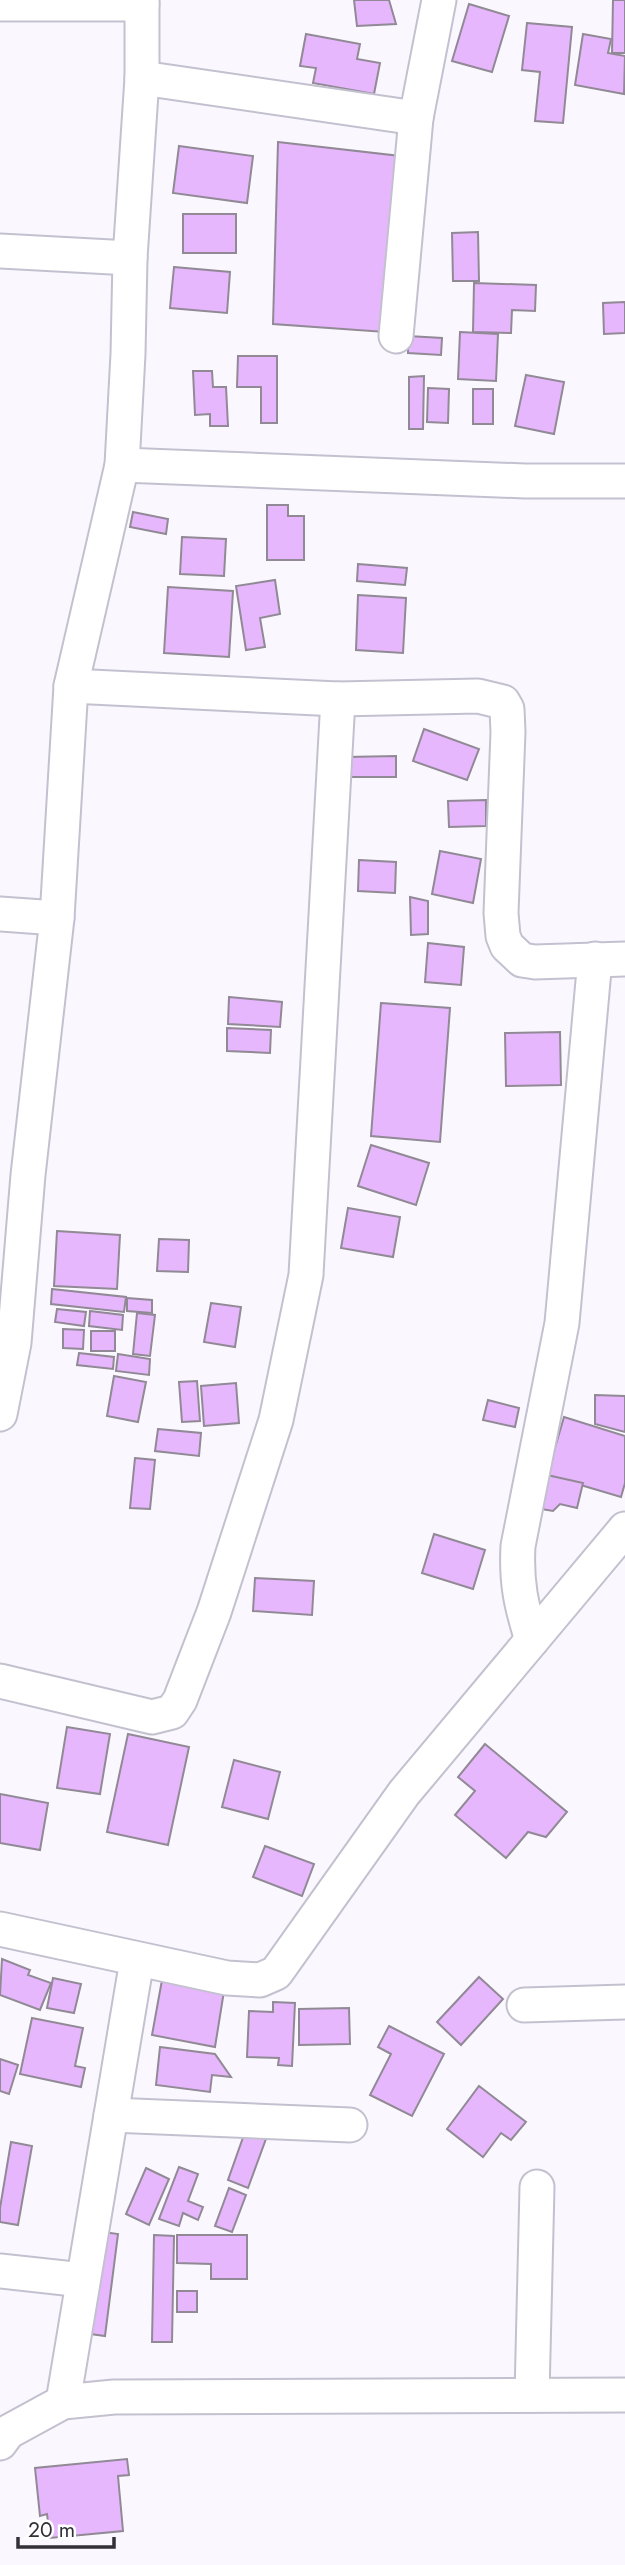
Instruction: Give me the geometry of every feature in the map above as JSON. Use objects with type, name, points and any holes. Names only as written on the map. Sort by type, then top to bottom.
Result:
[{"type":"street","points":[[396,336],[416,118],[439,0]]},
{"type":"street","points":[[0,4],[142,2],[142,78],[130,258],[122,465],[71,686],[57,918],[14,1174],[14,1343],[0,1413]]},
{"type":"street","points":[[142,78],[416,118]]},
{"type":"street","points":[[0,251],[130,258]]},
{"type":"street","points":[[122,465],[525,481],[625,481]]},
{"type":"street","points":[[71,686],[338,698],[478,696],[503,702],[507,709],[501,913],[507,946],[522,960],[535,962],[610,959],[562,1324],[518,1546],[520,1603],[532,1640]]},
{"type":"street","points":[[0,1681],[140,1715],[152,1717],[172,1712],[180,1700],[214,1612],[276,1420],[306,1275],[338,698]]},
{"type":"street","points":[[0,914],[57,918]]},
{"type":"street","points":[[0,1929],[228,1978],[260,1980],[276,1973],[404,1793],[625,1529]]},
{"type":"street","points":[[63,2402],[137,1959]]},
{"type":"street","points":[[524,2005],[625,2002]]},
{"type":"street","points":[[111,2115],[349,2125]]},
{"type":"street","points":[[532,2395],[537,2187]]},
{"type":"street","points":[[0,2271],[83,2280]]},
{"type":"street","points":[[0,2443],[8,2432],[63,2402],[114,2397],[625,2395]]},
{"type":"building","points":[[354,0],[389,0],[396,24],[357,26]]},
{"type":"building","points":[[613,0],[625,0],[625,53],[612,53]]},
{"type":"building","points":[[469,4],[509,16],[492,72],[452,61]]},
{"type":"building","points":[[527,23],[572,27],[563,123],[535,121],[540,72],[522,70]]},
{"type":"building","points":[[306,34],[360,44],[357,59],[380,63],[374,94],[313,83],[316,68],[300,66]]},
{"type":"building","points":[[583,34],[611,39],[608,53],[625,56],[624,94],[575,85]]},
{"type":"building","points":[[278,142],[400,156],[385,332],[273,324]]},
{"type":"building","points":[[179,146],[253,156],[247,203],[173,193]]},
{"type":"building","points":[[183,214],[236,214],[236,253],[183,253]]},
{"type":"building","points":[[478,232],[479,281],[453,281],[452,233]]},
{"type":"building","points":[[174,267],[230,272],[227,313],[170,308]]},
{"type":"building","points":[[474,283],[536,285],[535,311],[512,310],[511,333],[473,332]]},
{"type":"building","points":[[625,302],[625,333],[604,334],[603,303]]},
{"type":"building","points":[[460,332],[498,334],[496,381],[458,379]]},
{"type":"building","points":[[408,336],[442,338],[441,355],[408,353]]},
{"type":"building","points":[[238,356],[277,356],[277,423],[261,423],[261,387],[237,387]]},
{"type":"building","points":[[193,371],[212,371],[213,387],[226,387],[228,426],[210,426],[210,414],[195,415]]},
{"type":"building","points":[[526,375],[564,382],[554,434],[515,426]]},
{"type":"building","points":[[424,376],[423,429],[409,429],[409,377]]},
{"type":"building","points":[[428,388],[449,389],[448,423],[427,422]]},
{"type":"building","points":[[473,389],[493,389],[493,424],[473,424]]},
{"type":"building","points":[[267,505],[288,505],[288,516],[304,516],[304,560],[267,560]]},
{"type":"building","points":[[133,512],[168,519],[166,534],[130,527]]},
{"type":"building","points":[[182,537],[226,539],[224,576],[180,574]]},
{"type":"building","points":[[358,564],[407,568],[405,585],[357,581]]},
{"type":"building","points":[[275,580],[280,614],[260,618],[265,647],[246,650],[236,586]]},
{"type":"building","points":[[168,587],[233,591],[229,657],[164,653]]},
{"type":"building","points":[[358,595],[406,598],[403,653],[356,650]]},
{"type":"building","points":[[424,729],[479,749],[467,780],[413,761]]},
{"type":"building","points":[[396,756],[396,777],[346,777],[346,757]]},
{"type":"building","points":[[486,800],[486,826],[449,827],[448,801]]},
{"type":"building","points":[[440,851],[481,859],[473,903],[432,894]]},
{"type":"building","points":[[359,860],[396,862],[395,893],[358,891]]},
{"type":"building","points":[[410,897],[428,901],[428,934],[411,935]]},
{"type":"building","points":[[428,943],[464,947],[461,985],[425,982]]},
{"type":"building","points":[[229,997],[282,1002],[280,1027],[228,1024]]},
{"type":"building","points":[[381,1003],[450,1008],[440,1142],[371,1136]]},
{"type":"building","points":[[227,1028],[271,1030],[270,1053],[227,1051]]},
{"type":"building","points":[[560,1032],[561,1085],[506,1086],[505,1033]]},
{"type":"building","points":[[371,1145],[429,1163],[416,1205],[358,1186]]},
{"type":"building","points":[[348,1208],[400,1217],[393,1257],[341,1248]]},
{"type":"building","points":[[57,1231],[120,1235],[117,1289],[54,1286]]},
{"type":"building","points":[[159,1239],[189,1240],[188,1272],[157,1271]]},
{"type":"building","points":[[52,1289],[126,1297],[124,1312],[51,1304]]},
{"type":"building","points":[[127,1298],[152,1300],[152,1313],[127,1311]]},
{"type":"building","points":[[211,1303],[241,1307],[235,1347],[204,1342]]},
{"type":"building","points":[[57,1309],[86,1312],[84,1326],[55,1322]]},
{"type":"building","points":[[90,1311],[123,1315],[122,1330],[89,1326]]},
{"type":"building","points":[[137,1313],[155,1315],[150,1356],[133,1354]]},
{"type":"building","points":[[63,1329],[84,1330],[83,1349],[63,1348]]},
{"type":"building","points":[[91,1331],[115,1331],[115,1351],[91,1351]]},
{"type":"building","points":[[79,1353],[114,1357],[113,1369],[77,1365]]},
{"type":"building","points":[[118,1354],[150,1359],[149,1375],[116,1371]]},
{"type":"building","points":[[114,1376],[146,1382],[138,1422],[107,1416]]},
{"type":"building","points":[[197,1381],[200,1421],[182,1422],[179,1382]]},
{"type":"building","points":[[236,1383],[239,1423],[204,1426],[201,1386]]},
{"type":"building","points":[[595,1395],[625,1396],[625,1432],[595,1424]]},
{"type":"building","points":[[488,1400],[519,1408],[515,1427],[483,1420]]},
{"type":"building","points":[[564,1417],[625,1436],[625,1483],[621,1497],[547,1475]]},
{"type":"building","points":[[158,1429],[201,1433],[199,1456],[155,1451]]},
{"type":"building","points":[[135,1458],[155,1460],[150,1509],[130,1508]]},
{"type":"building","points":[[547,1475],[583,1483],[577,1508],[560,1504],[553,1511],[541,1509]]},
{"type":"building","points":[[434,1534],[485,1550],[473,1589],[422,1573]]},
{"type":"building","points":[[255,1578],[314,1581],[312,1615],[253,1611]]},
{"type":"building","points":[[67,1727],[110,1734],[100,1794],[57,1788]]},
{"type":"building","points":[[128,1734],[189,1747],[168,1845],[107,1832]]},
{"type":"building","points":[[485,1744],[567,1812],[546,1837],[528,1832],[506,1858],[455,1815],[475,1791],[458,1777]]},
{"type":"building","points":[[234,1760],[280,1772],[268,1819],[222,1807]]},
{"type":"building","points":[[0,1794],[48,1803],[40,1850],[0,1843]]},
{"type":"building","points":[[265,1846],[314,1864],[302,1896],[253,1877]]},
{"type":"building","points":[[2,1959],[30,1970],[28,1975],[51,1983],[40,2010],[0,1995]]},
{"type":"building","points":[[479,1977],[503,1999],[461,2045],[437,2022]]},
{"type":"building","points":[[53,1978],[81,1984],[74,2013],[47,2008]]},
{"type":"building","points":[[162,1980],[224,1991],[215,2047],[152,2035]]},
{"type":"building","points":[[273,2002],[295,2003],[292,2066],[278,2065],[279,2058],[247,2057],[249,2011],[273,2012]]},
{"type":"building","points":[[349,2008],[350,2044],[299,2045],[299,2009]]},
{"type":"building","points":[[32,2018],[83,2028],[75,2066],[85,2068],[81,2087],[20,2074]]},
{"type":"building","points":[[389,2026],[444,2054],[412,2116],[370,2095],[391,2054],[378,2047]]},
{"type":"building","points":[[160,2047],[215,2054],[231,2077],[212,2075],[210,2092],[156,2085]]},
{"type":"building","points":[[0,2059],[18,2065],[9,2094],[0,2091]]},
{"type":"building","points":[[479,2086],[526,2122],[511,2140],[501,2133],[483,2157],[447,2129]]},
{"type":"building","points":[[246,2129],[267,2136],[248,2188],[228,2180]]},
{"type":"building","points":[[11,2142],[32,2146],[18,2225],[0,2222]]},
{"type":"building","points":[[179,2167],[198,2174],[188,2201],[203,2207],[198,2220],[183,2213],[179,2226],[159,2219]]},
{"type":"building","points":[[146,2168],[169,2179],[149,2225],[126,2214]]},
{"type":"building","points":[[229,2188],[246,2195],[232,2232],[215,2226]]},
{"type":"building","points":[[96,2231],[118,2234],[105,2336],[83,2333]]},
{"type":"building","points":[[154,2235],[174,2236],[172,2342],[152,2342]]},
{"type":"building","points":[[177,2235],[247,2235],[247,2279],[211,2279],[211,2264],[177,2263]]},
{"type":"building","points":[[177,2291],[197,2291],[197,2312],[177,2312]]},
{"type":"building","points":[[127,2459],[129,2475],[118,2476],[123,2531],[50,2538],[47,2514],[40,2516],[35,2468]]}]
